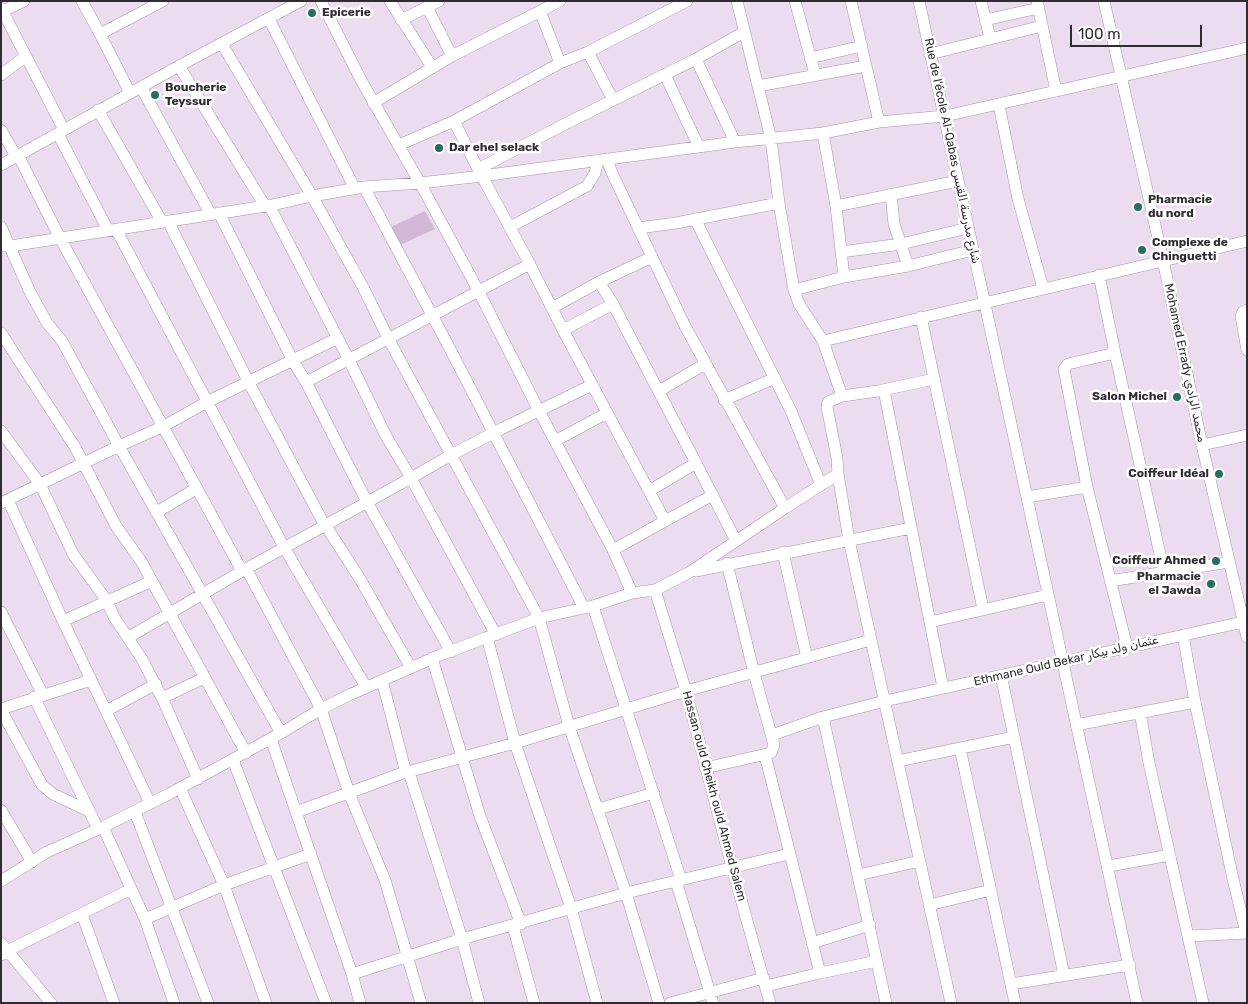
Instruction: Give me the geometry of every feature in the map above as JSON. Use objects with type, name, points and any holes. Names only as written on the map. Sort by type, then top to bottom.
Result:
[{"type":"street","points":[[24,1],[2,10],[26,56],[61,132],[285,549],[366,687]]},
{"type":"street","points":[[82,1],[130,93]]},
{"type":"street","points":[[100,34],[163,1]]},
{"type":"street","points":[[1,164],[301,1]]},
{"type":"street","points":[[320,1],[373,103],[399,145],[478,290],[555,442],[613,550],[632,593]]},
{"type":"street","points":[[390,1],[432,67]]},
{"type":"street","points":[[401,20],[439,1]]},
{"type":"street","points":[[373,103],[452,56],[560,1]]},
{"type":"street","points":[[661,1],[667,12]]},
{"type":"street","points":[[399,145],[454,121],[560,63],[588,52],[687,1]]},
{"type":"street","points":[[737,1],[771,139],[779,203],[794,290],[799,304],[823,341],[842,396]]},
{"type":"street","points":[[795,1],[815,74]]},
{"type":"street","points":[[851,1],[879,122]]},
{"type":"street","name":"Rue de l'école Al-Qabas شارع مدرسة القبس","points":[[919,1],[1138,1003]]},
{"type":"street","points":[[981,1],[990,38]]},
{"type":"street","name":"Mohamed Errady محمد الرادي","points":[[1104,1],[1163,260],[1202,445],[1229,562],[1245,621],[1247,637]]},
{"type":"street","points":[[985,20],[1038,5],[1056,91]]},
{"type":"street","points":[[427,7],[452,56]]},
{"type":"street","points":[[540,12],[560,63]]},
{"type":"street","points":[[268,19],[359,188],[432,315],[588,607],[626,709],[654,793],[713,1003]]},
{"type":"street","points":[[930,54],[1042,26]]},
{"type":"street","points":[[480,173],[613,100],[696,59],[744,32]]},
{"type":"street","points":[[222,44],[312,196],[539,618],[569,726],[626,893],[659,1003]]},
{"type":"street","points":[[810,58],[862,46]]},
{"type":"street","points":[[6,246],[267,206],[359,188],[420,183],[480,173],[823,133],[879,122],[945,116],[1247,48]]},
{"type":"street","points":[[588,52],[613,100]]},
{"type":"street","points":[[1,75],[26,56]]},
{"type":"street","points":[[696,59],[735,142]]},
{"type":"street","points":[[179,66],[267,206],[338,338],[386,436],[411,478],[491,636],[515,743],[571,908],[597,1003]]},
{"type":"street","points":[[758,86],[866,66]]},
{"type":"street","points":[[665,75],[699,147]]},
{"type":"street","points":[[141,87],[215,214],[306,382],[368,502],[451,652]]},
{"type":"street","points":[[998,105],[1018,199],[1043,288]]},
{"type":"street","points":[[98,110],[165,222],[326,526],[411,668]]},
{"type":"street","points":[[454,121],[665,522]]},
{"type":"street","points":[[1,130],[17,156],[197,488],[321,709],[349,793],[385,880],[421,1003]]},
{"type":"street","points":[[823,133],[836,206],[844,278]]},
{"type":"street","points":[[510,227],[587,186],[603,159]]},
{"type":"street","points":[[603,159],[612,173],[705,364],[785,508]]},
{"type":"street","points":[[836,206],[958,181]]},
{"type":"street","points":[[891,194],[894,224],[908,266]]},
{"type":"street","points":[[638,228],[779,203]]},
{"type":"street","points":[[695,219],[791,411],[821,485]]},
{"type":"street","points":[[1,227],[6,246],[34,300],[47,322],[62,341],[281,733]]},
{"type":"street","points":[[841,252],[901,244],[968,228]]},
{"type":"street","points":[[823,341],[1247,241]]},
{"type":"street","points":[[794,290],[973,250]]},
{"type":"street","points":[[552,308],[652,256]]},
{"type":"street","points":[[306,382],[530,264]]},
{"type":"street","points":[[1099,275],[1164,572]]},
{"type":"street","points":[[599,282],[613,304],[736,541]]},
{"type":"street","points":[[563,330],[613,304]]},
{"type":"street","points":[[1247,310],[1241,316],[1247,350]]},
{"type":"street","points":[[921,317],[983,609]]},
{"type":"street","points":[[1,333],[85,463],[116,526],[141,561],[246,753]]},
{"type":"street","points":[[150,803],[5,502],[164,426],[248,381],[338,338]]},
{"type":"street","points":[[1115,353],[1068,364],[1064,368],[1087,487],[1127,647]]},
{"type":"street","points":[[659,391],[705,364]]},
{"type":"street","points":[[724,400],[775,378]]},
{"type":"street","points":[[934,379],[884,390],[842,396],[827,404],[849,540],[951,1003]]},
{"type":"street","points":[[129,637],[244,570],[285,549],[493,432],[592,385]]},
{"type":"street","points":[[884,390],[943,688]]},
{"type":"street","points":[[555,442],[607,413]]},
{"type":"street","points":[[1,431],[40,484],[74,554],[108,601],[114,617],[129,637],[156,684],[198,779]]},
{"type":"street","points":[[1202,445],[1247,435]]},
{"type":"street","points":[[649,491],[696,463]]},
{"type":"street","points":[[1,881],[47,852],[135,812],[246,753],[321,709],[366,687],[432,658],[539,618],[588,607],[632,593],[655,590],[690,572],[838,474]]},
{"type":"street","points":[[1027,497],[1087,487]]},
{"type":"street","points":[[157,512],[197,488]]},
{"type":"street","points":[[613,550],[713,495]]},
{"type":"street","points":[[690,572],[727,563],[911,528]]},
{"type":"street","points":[[783,552],[807,658]]},
{"type":"street","points":[[1110,581],[1229,562]]},
{"type":"street","points":[[705,768],[771,753],[774,745],[727,563]]},
{"type":"street","points":[[63,621],[152,581]]},
{"type":"street","name":"Hassan ould Cheikh ould Ahmed Salem","points":[[655,590],[686,691],[705,768],[770,1003]]},
{"type":"street","points":[[930,622],[1048,595]]},
{"type":"street","points":[[1,612],[89,811],[101,828],[145,919],[174,1003]]},
{"type":"street","name":"Ethmane Ould Bekar عثمان ولد بيكار","points":[[772,735],[823,717],[884,701],[1245,621]]},
{"type":"street","points":[[1183,635],[1195,702],[1233,879],[1247,933],[1189,936]]},
{"type":"street","points":[[296,812],[408,773],[686,691],[871,640]]},
{"type":"street","points":[[432,658],[480,816],[517,925],[534,1003]]},
{"type":"street","points":[[1001,675],[1064,976]]},
{"type":"street","points":[[162,698],[204,678]]},
{"type":"street","points":[[89,811],[53,794],[42,785],[1,709],[91,680]]},
{"type":"street","points":[[382,680],[408,773],[462,939],[479,1003]]},
{"type":"street","points":[[106,711],[156,684]]},
{"type":"street","points":[[1076,725],[1195,702]]},
{"type":"street","points":[[1140,712],[1149,763],[1203,1003]]},
{"type":"street","points":[[823,717],[886,1003]]},
{"type":"street","points":[[898,761],[1014,737]]},
{"type":"street","points":[[270,739],[352,974],[360,1003]]},
{"type":"street","points":[[960,748],[1015,1003]]},
{"type":"street","points":[[765,755],[820,973]]},
{"type":"street","points":[[233,760],[273,867],[312,962],[326,1003]]},
{"type":"street","points":[[180,788],[224,885],[266,1003]]},
{"type":"street","points":[[598,809],[654,793]]},
{"type":"street","points":[[1,810],[32,862]]},
{"type":"street","points":[[135,812],[208,1003]]},
{"type":"street","points":[[145,919],[224,885],[311,854]]},
{"type":"street","points":[[352,974],[408,955],[571,908],[732,866],[789,854]]},
{"type":"street","points":[[1108,866],[1170,855]]},
{"type":"street","points":[[858,876],[920,861]]},
{"type":"street","points":[[51,1003],[3,950],[131,889]]},
{"type":"street","points":[[929,905],[991,890]]},
{"type":"street","points":[[82,914],[114,1003]]},
{"type":"street","points":[[812,943],[870,925]]},
{"type":"street","points":[[670,1003],[710,991],[820,973],[877,961]]},
{"type":"street","points":[[1011,984],[1130,965]]},
{"type":"shaded area","points":[[425,211],[435,229],[400,245],[391,227]]},
{"type":"place","name":"Epicerie","points":[[312,13]]},
{"type":"place","name":"Boucherie Teyssur","points":[[155,95]]},
{"type":"place","name":"Dar ehel selack","points":[[439,148]]},
{"type":"place","name":"Pharmacie du nord","points":[[1138,207]]},
{"type":"place","name":"Complexe de Chinguetti","points":[[1142,250]]},
{"type":"place","name":"Salon Michel","points":[[1177,397]]},
{"type":"place","name":"Coiffeur Idéal","points":[[1219,474]]},
{"type":"place","name":"Coiffeur Ahmed","points":[[1216,561]]},
{"type":"place","name":"Pharmacie el Jawda","points":[[1211,584]]}]
